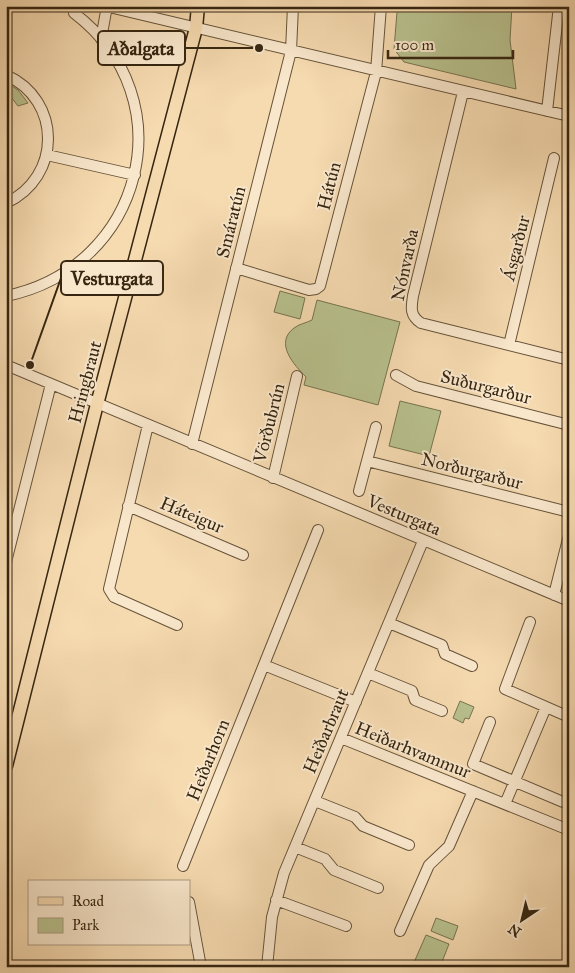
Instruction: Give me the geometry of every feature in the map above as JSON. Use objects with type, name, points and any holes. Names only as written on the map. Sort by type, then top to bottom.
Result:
[{"type":"main road","name":"Hringbraut","points":[[6,766],[97,404],[196,28],[198,6]]},
{"type":"street","points":[[101,39],[107,6],[376,72],[569,116]]},
{"type":"street","name":"Smáratún","points":[[192,444],[291,51],[293,6]]},
{"type":"street","points":[[547,111],[558,6]]},
{"type":"street","name":"Hátún","points":[[236,268],[309,290],[314,290],[320,286],[376,72],[384,8]]},
{"type":"street","points":[[6,296],[33,289],[58,278],[91,253],[119,216],[134,176],[138,133],[134,105],[119,65],[101,39],[74,14]]},
{"type":"street","points":[[6,75],[27,88],[42,109],[48,132],[47,155],[40,172],[30,187],[6,203]]},
{"type":"street","name":"Nónvarða","points":[[463,92],[413,296],[412,312],[415,319],[421,323],[569,360]]},
{"type":"street","points":[[47,155],[134,176]]},
{"type":"street","name":"Ásgarður","points":[[509,345],[554,158]]},
{"type":"street","name":"Vesturgata","points":[[6,365],[569,601]]},
{"type":"street","name":"Suðurgarður","points":[[396,375],[408,379],[416,386],[569,425]]},
{"type":"street","name":"Vörðubrún","points":[[273,478],[297,376]]},
{"type":"street","points":[[6,562],[51,384]]},
{"type":"street","points":[[148,425],[109,586],[110,592],[116,598],[177,625]]},
{"type":"street","points":[[359,491],[376,428]]},
{"type":"street","name":"Norðurgarður","points":[[368,461],[569,512]]},
{"type":"street","name":"Háteigur","points":[[128,506],[243,555]]},
{"type":"street","name":"Heiðarhorn","points":[[183,866],[318,530]]},
{"type":"street","points":[[554,595],[569,535]]},
{"type":"street","name":"Heiðarbraut","points":[[268,967],[269,935],[276,900],[295,847],[423,541]]},
{"type":"street","points":[[530,622],[505,689],[569,717]]},
{"type":"street","points":[[389,623],[442,645],[445,654],[472,666]]},
{"type":"street","points":[[264,665],[356,702]]},
{"type":"street","name":"Heiðarbraut","points":[[368,673],[412,691],[415,700],[442,711]]},
{"type":"street","points":[[504,804],[546,707]]},
{"type":"street","name":"Heiðarhvammur","points":[[490,722],[473,764],[563,802]]},
{"type":"street","name":"Heiðarhvammur","points":[[341,738],[569,830]]},
{"type":"street","name":"Heiðarhvammur","points":[[400,932],[429,865],[449,846],[473,791]]},
{"type":"street","name":"Heiðarbraut","points":[[315,800],[355,817],[363,826],[410,845]]},
{"type":"street","points":[[295,847],[325,859],[334,870],[378,888]]},
{"type":"street","points":[[276,900],[346,926]]},
{"type":"street","points":[[190,907],[201,967]]},
{"type":"green space","points":[[407,6],[512,6],[510,40],[516,89],[404,62],[394,49],[397,12]]},
{"type":"green space","points":[[6,82],[18,90],[28,103],[18,106],[11,97],[6,100]]},
{"type":"green space","points":[[280,291],[305,298],[300,319],[274,312]]},
{"type":"green space","points":[[317,300],[400,322],[378,405],[304,385],[306,377],[288,354],[286,340],[288,334],[294,328],[312,320]]},
{"type":"green space","points":[[400,401],[441,411],[429,456],[389,446]]},
{"type":"green space","points":[[460,701],[474,707],[469,719],[465,718],[463,723],[453,718]]},
{"type":"green space","points":[[436,918],[458,926],[453,940],[431,931]]},
{"type":"green space","points":[[426,935],[449,944],[440,967],[412,967]]},
{"type":"place","name":"Aðalgata","points":[[259,48]]},
{"type":"place","name":"Vesturgata","points":[[30,365]]}]
